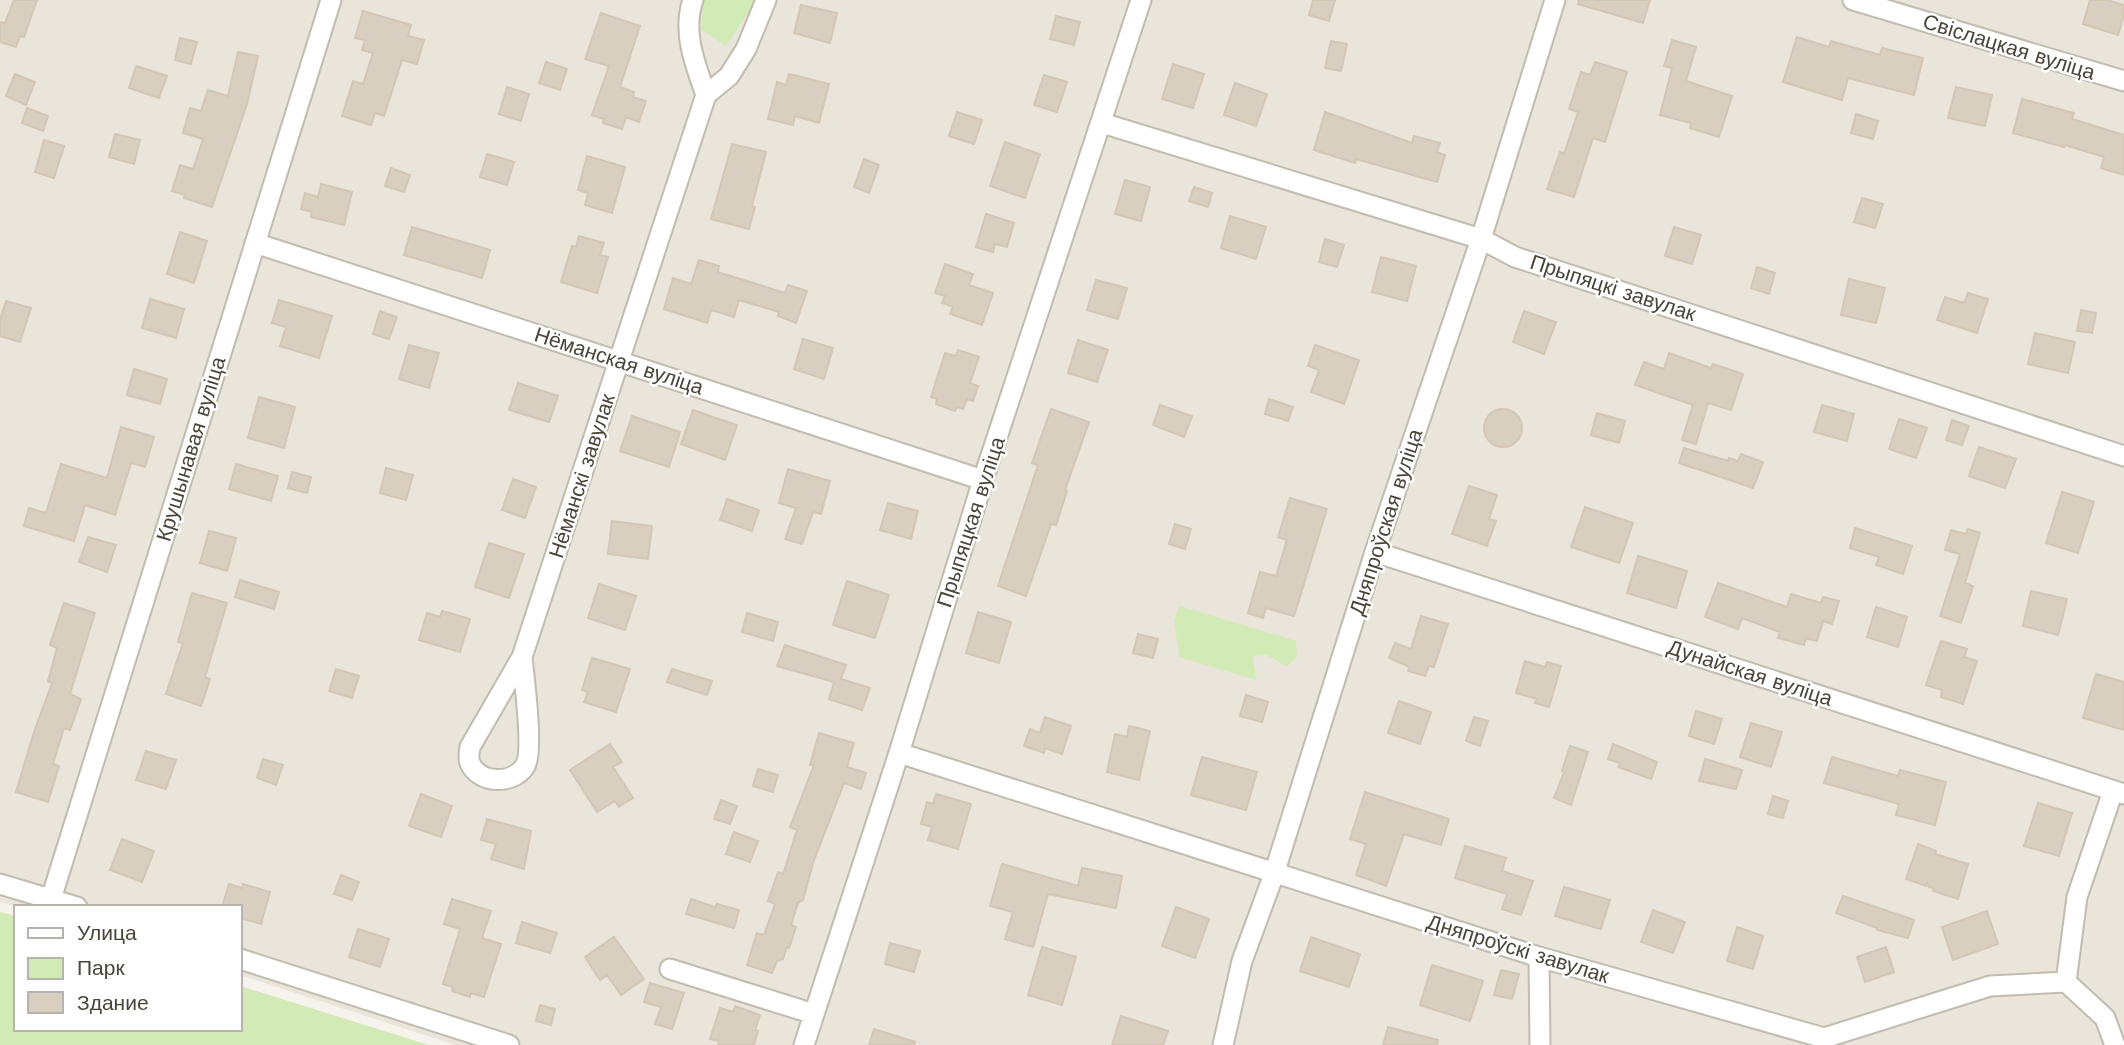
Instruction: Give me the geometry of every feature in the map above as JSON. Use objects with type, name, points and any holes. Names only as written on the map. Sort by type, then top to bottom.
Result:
[{"type":"street","name":"Крушынавая вуліца","points":[[51,898],[331,0]]},
{"type":"street","points":[[693,0],[689,34],[694,62],[706,95]]},
{"type":"street","name":"Нёманскі завулак","points":[[522,657],[706,95],[729,76],[746,48],[766,0]]},
{"type":"street","name":"Прыпяцкая вуліца","points":[[804,1045],[899,753],[983,480],[1141,0]]},
{"type":"street","name":"Дняпроўская вуліца","points":[[1223,1045],[1242,961],[1481,239],[1555,0]]},
{"type":"street","name":"Свіслацкая вуліца","points":[[1853,0],[2124,81]]},
{"type":"street","name":"Прыпяцкі завулак","points":[[1102,123],[1481,239],[1515,257],[2124,456]]},
{"type":"street","name":"Нёманская вуліца","points":[[255,243],[983,480]]},
{"type":"street","name":"Дунайская вуліца","points":[[1376,552],[2118,793]]},
{"type":"street","points":[[522,657],[528,744],[526,765],[505,781],[486,777],[475,771],[468,761],[470,747],[522,657]]},
{"type":"street","name":"Дняпроўскі завулак","points":[[899,753],[1539,957],[1824,1038],[1990,986],[2066,982]]},
{"type":"street","points":[[2115,1045],[2105,1018],[2066,982],[2077,897],[2118,793]]},
{"type":"street","points":[[0,884],[71,905]]},
{"type":"street","points":[[1539,957],[1541,1045]]},
{"type":"street","points":[[242,960],[509,1045]]},
{"type":"street","points":[[670,970],[814,1014]]},
{"type":"shaded area","points":[[0,0],[2124,0],[2124,1045],[455,1045],[242,976],[242,905],[14,906],[0,902]]},
{"type":"green space","points":[[704,0],[757,0],[726,46],[701,29]]},
{"type":"green space","points":[[1180,606],[1296,641],[1297,657],[1286,666],[1267,655],[1253,656],[1256,680],[1179,657],[1174,620]]},
{"type":"green space","points":[[0,912],[14,916],[14,1031],[242,1031],[242,987],[429,1045],[0,1045]]},
{"type":"building","points":[[14,0],[37,0],[24,37],[20,36],[16,47],[0,42],[0,22],[5,23]]},
{"type":"building","points":[[1313,0],[1335,0],[1329,21],[1309,15]]},
{"type":"building","points":[[1579,0],[1650,0],[1643,23],[1578,4]]},
{"type":"building","points":[[2090,0],[2107,0],[2124,5],[2118,35],[2083,24]]},
{"type":"building","points":[[801,5],[837,13],[830,43],[794,33]]},
{"type":"building","points":[[363,11],[411,25],[408,36],[424,40],[417,64],[402,60],[384,116],[375,113],[371,125],[342,116],[353,81],[363,84],[373,53],[362,50],[365,40],[355,38]]},
{"type":"building","points":[[601,13],[640,26],[620,87],[634,92],[633,97],[646,101],[639,122],[626,117],[622,129],[603,123],[604,119],[592,115],[609,66],[585,59]]},
{"type":"building","points":[[1056,16],[1080,22],[1074,45],[1050,39]]},
{"type":"building","points":[[1797,37],[1829,47],[1831,41],[1880,55],[1882,48],[1923,58],[1914,95],[1848,78],[1842,100],[1783,82]]},
{"type":"building","points":[[180,38],[197,42],[191,64],[175,60]]},
{"type":"building","points":[[1672,40],[1696,47],[1686,81],[1732,96],[1719,137],[1690,128],[1691,123],[1660,115],[1672,68],[1664,66]]},
{"type":"building","points":[[1331,41],[1347,44],[1341,71],[1325,68]]},
{"type":"building","points":[[238,52],[258,56],[247,104],[212,207],[172,191],[180,165],[193,169],[203,139],[183,133],[190,108],[201,111],[208,90],[228,96]]},
{"type":"building","points":[[546,62],[567,69],[560,90],[539,83]]},
{"type":"building","points":[[1595,62],[1627,72],[1605,142],[1593,138],[1574,197],[1547,189],[1560,152],[1564,154],[1578,112],[1569,109],[1581,72],[1590,75]]},
{"type":"building","points":[[1173,64],[1204,74],[1193,108],[1162,99]]},
{"type":"building","points":[[136,66],[167,76],[159,98],[129,88]]},
{"type":"building","points":[[15,74],[35,82],[26,105],[6,96]]},
{"type":"building","points":[[789,74],[829,84],[819,123],[795,116],[793,125],[768,119],[777,82],[786,85]]},
{"type":"building","points":[[1044,75],[1067,82],[1057,112],[1034,105]]},
{"type":"building","points":[[1235,83],[1267,94],[1256,126],[1224,115]]},
{"type":"building","points":[[507,87],[529,94],[521,121],[499,114]]},
{"type":"building","points":[[1956,87],[1992,95],[1985,126],[1948,118]]},
{"type":"building","points":[[2022,99],[2074,113],[2072,119],[2124,135],[2124,175],[2101,168],[2104,157],[2013,133]]},
{"type":"building","points":[[27,108],[48,116],[43,131],[22,123]]},
{"type":"building","points":[[957,112],[982,120],[974,144],[949,136]]},
{"type":"building","points":[[1325,112],[1412,143],[1414,136],[1440,143],[1437,152],[1445,155],[1437,182],[1356,159],[1355,163],[1314,150]]},
{"type":"building","points":[[1856,114],[1878,121],[1873,139],[1851,133]]},
{"type":"building","points":[[115,134],[140,140],[134,164],[109,157]]},
{"type":"building","points":[[44,140],[64,146],[54,178],[35,172]]},
{"type":"building","points":[[1005,142],[1040,154],[1025,198],[990,186]]},
{"type":"building","points":[[732,144],[766,152],[749,229],[711,219]]},
{"type":"building","points":[[487,154],[514,162],[507,185],[480,177]]},
{"type":"building","points":[[587,156],[625,167],[612,213],[585,205],[588,193],[578,190]]},
{"type":"building","points":[[864,159],[879,165],[869,193],[854,187]]},
{"type":"building","points":[[391,168],[410,175],[404,192],[385,186]]},
{"type":"building","points":[[1125,180],[1150,187],[1141,221],[1115,214]]},
{"type":"building","points":[[321,184],[352,192],[344,225],[311,217],[312,212],[301,209],[305,193],[318,197]]},
{"type":"building","points":[[1194,187],[1212,193],[1208,207],[1189,201]]},
{"type":"building","points":[[1862,198],[1883,204],[1875,228],[1854,222]]},
{"type":"building","points":[[986,214],[1014,223],[1007,247],[995,244],[993,252],[976,247]]},
{"type":"building","points":[[1230,216],[1266,227],[1256,259],[1221,248]]},
{"type":"building","points":[[412,227],[490,250],[482,278],[404,255]]},
{"type":"building","points":[[1674,227],[1701,235],[1692,264],[1665,256]]},
{"type":"building","points":[[180,232],[207,241],[194,283],[167,274]]},
{"type":"building","points":[[579,236],[604,243],[600,255],[608,257],[597,293],[561,282],[572,246],[576,247]]},
{"type":"building","points":[[1325,239],[1344,245],[1337,267],[1319,262]]},
{"type":"building","points":[[1381,257],[1416,266],[1407,301],[1372,292]]},
{"type":"building","points":[[699,260],[719,266],[718,272],[785,293],[788,285],[807,291],[796,323],[778,316],[779,312],[739,300],[734,317],[711,310],[707,323],[664,309],[673,278],[691,284]]},
{"type":"building","points":[[945,264],[973,274],[969,285],[993,293],[982,325],[950,314],[953,307],[942,303],[945,296],[935,293]]},
{"type":"building","points":[[1757,267],[1775,273],[1769,294],[1751,288]]},
{"type":"building","points":[[1849,279],[1885,288],[1876,323],[1841,315]]},
{"type":"building","points":[[1096,280],[1127,288],[1118,319],[1087,310]]},
{"type":"building","points":[[1968,293],[1988,299],[1977,333],[1937,320],[1945,297],[1964,303]]},
{"type":"building","points":[[150,299],[184,309],[176,338],[142,328]]},
{"type":"building","points":[[279,300],[332,316],[319,358],[280,346],[286,327],[272,323]]},
{"type":"building","points":[[6,301],[31,308],[20,342],[0,336],[0,320]]},
{"type":"building","points":[[2081,310],[2096,313],[2092,333],[2077,331]]},
{"type":"building","points":[[380,311],[397,317],[389,339],[373,334]]},
{"type":"building","points":[[1524,311],[1556,322],[1544,354],[1513,342]]},
{"type":"building","points":[[2035,333],[2075,342],[2068,373],[2028,364]]},
{"type":"building","points":[[803,339],[833,348],[824,379],[794,369]]},
{"type":"building","points":[[1078,340],[1108,350],[1097,382],[1068,373]]},
{"type":"building","points":[[409,345],[439,353],[429,388],[399,379]]},
{"type":"building","points":[[1315,345],[1359,360],[1344,404],[1311,392],[1319,370],[1308,366]]},
{"type":"building","points":[[958,350],[979,357],[970,383],[978,386],[973,401],[967,399],[963,409],[957,407],[955,411],[936,404],[937,399],[931,397],[945,353],[956,356]]},
{"type":"building","points":[[1669,353],[1711,368],[1713,364],[1743,374],[1731,410],[1708,403],[1696,444],[1682,440],[1693,405],[1635,385],[1644,362],[1664,369]]},
{"type":"building","points":[[134,369],[167,379],[160,404],[127,395]]},
{"type":"building","points":[[518,383],[558,396],[549,422],[509,410]]},
{"type":"building","points":[[259,397],[295,407],[284,448],[248,438]]},
{"type":"building","points":[[1269,399],[1293,407],[1288,421],[1265,414]]},
{"type":"building","points":[[1160,405],[1192,416],[1184,437],[1153,425]]},
{"type":"building","points":[[1822,405],[1854,414],[1847,441],[1814,432]]},
{"type":"building","points":[[1051,409],[1089,422],[1065,490],[1067,491],[1056,525],[1051,524],[1026,596],[998,586],[1038,465],[1032,463]]},
{"type":"building","points":[[1503,409],[1517,414],[1522,428],[1517,442],[1503,447],[1489,442],[1484,428],[1489,414]]},
{"type":"building","points":[[693,410],[737,425],[725,460],[681,444]]},
{"type":"building","points":[[1597,413],[1625,421],[1619,443],[1591,435]]},
{"type":"building","points":[[632,416],[680,432],[669,467],[620,451]]},
{"type":"building","points":[[1899,419],[1927,428],[1916,458],[1889,449]]},
{"type":"building","points":[[1952,420],[1969,426],[1962,445],[1946,440]]},
{"type":"building","points":[[121,427],[154,437],[145,467],[131,463],[115,515],[85,505],[74,541],[24,526],[29,508],[46,513],[61,464],[107,478]]},
{"type":"building","points":[[1979,447],[2016,459],[2005,488],[1969,476]]},
{"type":"building","points":[[1684,448],[1728,461],[1729,458],[1738,461],[1741,454],[1763,462],[1753,488],[1679,463]]},
{"type":"building","points":[[236,464],[278,476],[271,501],[229,489]]},
{"type":"building","points":[[386,468],[413,475],[406,500],[380,493]]},
{"type":"building","points":[[788,469],[830,481],[821,514],[813,512],[802,544],[785,539],[796,508],[779,503]]},
{"type":"building","points":[[292,472],[311,477],[307,493],[288,488]]},
{"type":"building","points":[[513,479],[536,487],[525,518],[502,510]]},
{"type":"building","points":[[1469,486],[1497,495],[1489,519],[1496,521],[1487,546],[1452,534]]},
{"type":"building","points":[[2062,492],[2094,502],[2078,553],[2046,543]]},
{"type":"building","points":[[1290,498],[1327,509],[1294,616],[1266,608],[1263,618],[1248,613],[1260,572],[1276,576],[1287,540],[1278,537]]},
{"type":"building","points":[[727,499],[759,510],[752,531],[720,520]]},
{"type":"building","points":[[888,503],[918,511],[911,539],[880,530]]},
{"type":"building","points":[[1585,507],[1633,523],[1619,563],[1571,547]]},
{"type":"building","points":[[612,521],[652,526],[648,559],[608,554]]},
{"type":"building","points":[[1175,524],[1191,529],[1185,549],[1169,544]]},
{"type":"building","points":[[1855,528],[1912,546],[1903,574],[1876,565],[1879,557],[1850,548]]},
{"type":"building","points":[[1968,529],[1980,533],[1965,583],[1973,586],[1961,623],[1940,616],[1960,554],[1945,550],[1951,530],[1966,534]]},
{"type":"building","points":[[209,531],[236,538],[227,571],[200,563]]},
{"type":"building","points":[[88,537],[116,545],[107,572],[79,562]]},
{"type":"building","points":[[489,543],[524,554],[509,598],[475,587]]},
{"type":"building","points":[[1638,556],[1687,571],[1676,608],[1627,593]]},
{"type":"building","points":[[240,580],[279,592],[274,609],[235,597]]},
{"type":"building","points":[[847,581],[889,595],[875,638],[833,625]]},
{"type":"building","points":[[1718,583],[1787,607],[1791,594],[1821,603],[1823,597],[1839,601],[1832,624],[1823,621],[1817,641],[1806,638],[1804,645],[1778,638],[1780,632],[1742,618],[1738,629],[1705,617]]},
{"type":"building","points":[[599,584],[636,596],[625,630],[588,618]]},
{"type":"building","points":[[2031,591],[2067,599],[2058,635],[2023,626]]},
{"type":"building","points":[[192,593],[227,603],[205,677],[210,679],[201,706],[166,694],[183,643],[178,642]]},
{"type":"building","points":[[64,603],[95,613],[70,694],[81,699],[70,730],[64,728],[53,764],[59,766],[48,802],[16,792],[52,683],[48,681],[57,648],[50,645]]},
{"type":"building","points":[[1876,607],[1907,617],[1898,647],[1867,637]]},
{"type":"building","points":[[442,611],[470,619],[460,652],[419,640],[427,613],[440,617]]},
{"type":"building","points":[[978,612],[1011,622],[999,663],[966,653]]},
{"type":"building","points":[[747,613],[778,622],[773,641],[742,632]]},
{"type":"building","points":[[1421,616],[1448,624],[1434,667],[1429,666],[1425,676],[1408,671],[1410,667],[1389,658],[1395,643],[1411,649]]},
{"type":"building","points":[[1138,634],[1158,639],[1153,658],[1133,653]]},
{"type":"building","points":[[1941,641],[1967,649],[1964,657],[1977,661],[1963,704],[1941,697],[1942,690],[1926,685]]},
{"type":"building","points":[[785,645],[846,665],[841,679],[870,688],[862,710],[829,699],[834,682],[777,666]]},
{"type":"building","points":[[592,658],[630,669],[616,712],[584,702],[588,692],[582,690]]},
{"type":"building","points":[[1525,661],[1545,667],[1547,662],[1561,666],[1549,707],[1535,703],[1537,699],[1516,693]]},
{"type":"building","points":[[336,669],[359,676],[352,698],[329,691]]},
{"type":"building","points":[[672,669],[712,681],[707,695],[667,682]]},
{"type":"building","points":[[2096,674],[2124,682],[2124,730],[2083,718]]},
{"type":"building","points":[[1246,695],[1268,702],[1262,722],[1240,716]]},
{"type":"building","points":[[1399,701],[1431,712],[1420,744],[1388,733]]},
{"type":"building","points":[[1696,711],[1722,719],[1714,744],[1689,736]]},
{"type":"building","points":[[1045,717],[1071,726],[1062,754],[1045,748],[1044,753],[1024,746],[1030,729],[1040,733]]},
{"type":"building","points":[[1474,717],[1488,721],[1480,746],[1466,741]]},
{"type":"building","points":[[1751,723],[1782,732],[1771,767],[1740,757]]},
{"type":"building","points":[[1129,726],[1150,731],[1139,780],[1107,772],[1115,734],[1127,737]]},
{"type":"building","points":[[819,733],[854,743],[847,767],[866,773],[861,789],[844,783],[813,863],[803,900],[798,903],[791,925],[796,927],[789,948],[787,947],[783,959],[777,961],[772,973],[747,965],[757,933],[764,935],[775,904],[768,901],[778,872],[783,874],[797,830],[790,827],[814,765],[810,765]]},
{"type":"building","points":[[610,744],[622,762],[613,767],[633,798],[619,807],[615,801],[597,812],[570,770]]},
{"type":"building","points":[[1613,744],[1657,762],[1651,779],[1618,767],[1620,763],[1608,759]]},
{"type":"building","points":[[1570,746],[1588,752],[1571,805],[1554,798]]},
{"type":"building","points":[[146,751],[176,760],[166,789],[136,780]]},
{"type":"building","points":[[1202,757],[1257,772],[1246,810],[1191,795]]},
{"type":"building","points":[[1832,757],[1898,776],[1900,770],[1946,782],[1935,825],[1896,815],[1899,804],[1824,783]]},
{"type":"building","points":[[263,759],[283,765],[276,785],[257,778]]},
{"type":"building","points":[[1705,759],[1742,770],[1736,789],[1699,781]]},
{"type":"building","points":[[758,769],[778,775],[773,792],[753,786]]},
{"type":"building","points":[[1365,792],[1449,819],[1441,845],[1404,834],[1386,886],[1356,875],[1366,844],[1350,839]]},
{"type":"building","points":[[421,794],[452,806],[441,837],[409,826]]},
{"type":"building","points":[[936,794],[971,804],[958,849],[928,840],[932,827],[921,824],[927,802],[933,804]]},
{"type":"building","points":[[1773,796],[1788,801],[1783,818],[1768,814]]},
{"type":"building","points":[[721,800],[737,806],[730,824],[714,819]]},
{"type":"building","points":[[2038,803],[2072,813],[2059,856],[2024,846]]},
{"type":"building","points":[[487,819],[531,831],[524,869],[491,859],[496,844],[481,840]]},
{"type":"building","points":[[734,832],[758,841],[750,862],[726,854]]},
{"type":"building","points":[[122,839],[154,851],[142,882],[110,870]]},
{"type":"building","points":[[1918,844],[1936,851],[1935,854],[1968,864],[1958,899],[1933,891],[1927,883],[1926,886],[1906,879]]},
{"type":"building","points":[[1465,846],[1506,858],[1502,871],[1533,881],[1521,915],[1502,909],[1507,894],[1455,878]]},
{"type":"building","points":[[1002,864],[1078,886],[1082,868],[1122,876],[1116,908],[1048,894],[1033,947],[1005,939],[1013,912],[990,906]]},
{"type":"building","points":[[341,875],[359,882],[352,900],[334,894]]},
{"type":"building","points":[[229,884],[242,888],[243,884],[270,892],[261,924],[242,919],[242,905],[223,905]]},
{"type":"building","points":[[1564,887],[1610,900],[1601,929],[1555,916]]},
{"type":"building","points":[[1843,896],[1914,920],[1908,938],[1877,930],[1836,913]]},
{"type":"building","points":[[452,899],[491,911],[482,938],[501,944],[484,997],[471,993],[470,997],[452,991],[453,987],[443,984],[460,929],[444,924]]},
{"type":"building","points":[[691,899],[715,907],[717,904],[739,910],[734,928],[686,914]]},
{"type":"building","points":[[1176,907],[1209,919],[1195,958],[1162,946]]},
{"type":"building","points":[[1653,910],[1685,922],[1673,953],[1641,942]]},
{"type":"building","points":[[1987,911],[1998,944],[1953,960],[1942,927]]},
{"type":"building","points":[[522,922],[557,933],[550,953],[516,943]]},
{"type":"building","points":[[1737,927],[1763,936],[1753,969],[1727,961]]},
{"type":"building","points":[[358,929],[389,939],[380,967],[349,957]]},
{"type":"building","points":[[614,937],[644,979],[621,995],[607,975],[600,980],[585,957]]},
{"type":"building","points":[[1311,937],[1360,954],[1349,987],[1300,971]]},
{"type":"building","points":[[890,943],[920,951],[914,972],[885,964]]},
{"type":"building","points":[[1042,947],[1076,957],[1062,1005],[1028,995]]},
{"type":"building","points":[[1886,947],[1894,972],[1865,982],[1857,957]]},
{"type":"building","points":[[1432,965],[1483,981],[1470,1021],[1420,1005]]},
{"type":"building","points":[[1501,970],[1519,974],[1512,999],[1494,995]]},
{"type":"building","points":[[650,983],[684,993],[672,1029],[655,1024],[661,1007],[644,1002]]},
{"type":"building","points":[[540,1005],[555,1009],[551,1025],[536,1021]]},
{"type":"building","points":[[735,1006],[760,1015],[754,1045],[718,1045],[719,1041],[710,1039],[720,1008],[733,1012]]},
{"type":"building","points":[[1121,1016],[1168,1031],[1163,1045],[1112,1045]]},
{"type":"building","points":[[1388,1027],[1438,1040],[1437,1045],[1383,1045]]},
{"type":"building","points":[[874,1029],[915,1042],[914,1045],[869,1045]]}]
